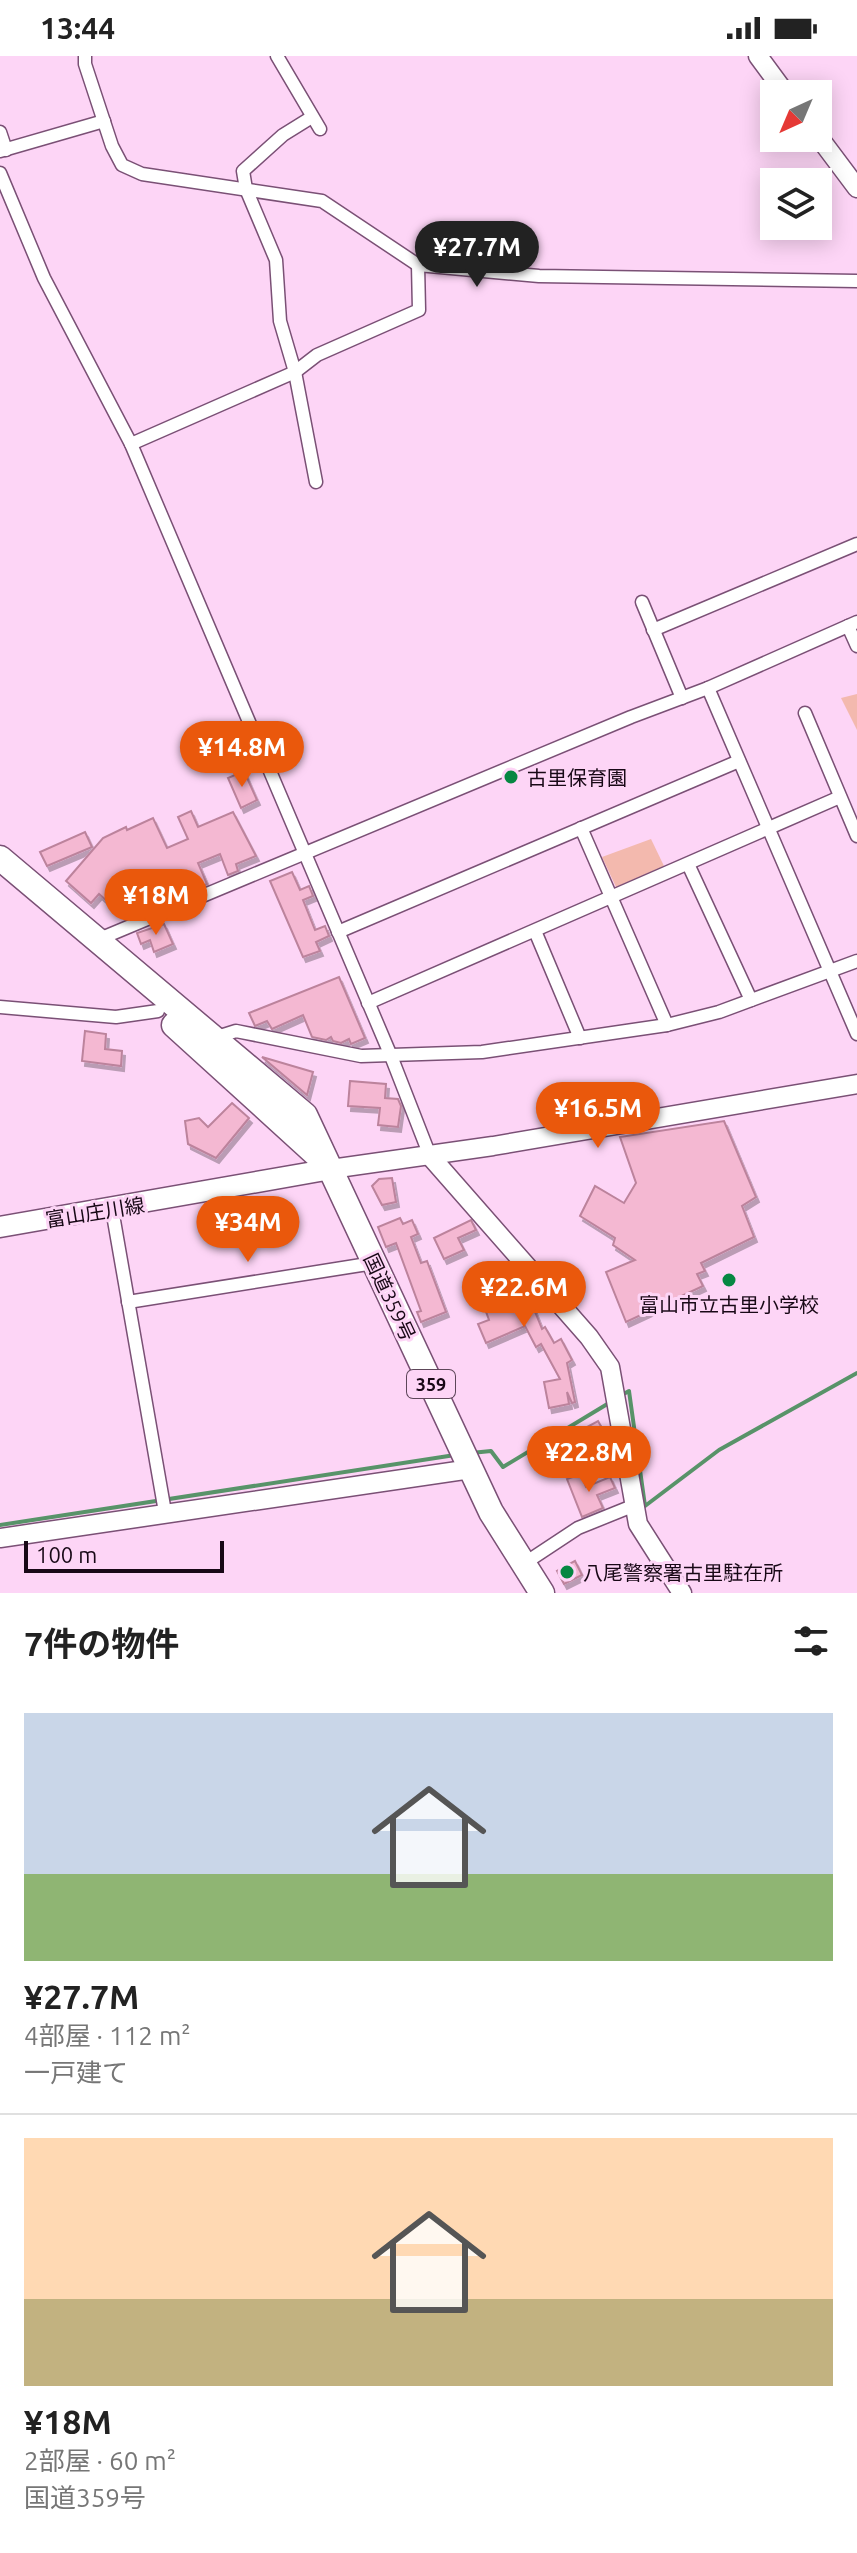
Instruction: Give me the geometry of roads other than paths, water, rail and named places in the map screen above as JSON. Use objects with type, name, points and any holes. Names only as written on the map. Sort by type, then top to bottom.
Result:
[{"type":"highway","name":"国道359号","points":[[0,858],[305,1115],[491,1512],[542,1593]]},
{"type":"highway","name":"国道359号","points":[[0,877],[158,1011],[331,1169]]},
{"type":"main road","name":"富山庄川線","points":[[0,1227],[331,1169]]},
{"type":"street","points":[[85,56],[104,121],[122,165],[142,174],[322,201],[418,265],[539,276],[857,281]]},
{"type":"street","points":[[277,56],[320,129]]},
{"type":"street","points":[[758,56],[776,80]]},
{"type":"street","points":[[312,117],[283,135],[243,171],[246,189],[276,260],[280,321],[295,372],[316,482]]},
{"type":"street","points":[[0,132],[3,150],[104,121]]},
{"type":"street","points":[[830,152],[857,188]]},
{"type":"street","points":[[0,173],[44,278],[131,444],[391,1056],[430,1156],[589,1337],[610,1367],[638,1524],[682,1593]]},
{"type":"street","points":[[131,444],[295,372],[317,355],[419,310],[418,265]]},
{"type":"street","points":[[653,630],[857,544]]},
{"type":"street","points":[[642,602],[682,698]]},
{"type":"street","points":[[97,940],[708,688],[853,624],[857,646]]},
{"type":"street","points":[[708,688],[857,1034]]},
{"type":"street","points":[[805,713],[857,836]]},
{"type":"street","points":[[338,932],[739,761]]},
{"type":"street","points":[[368,1003],[840,797]]},
{"type":"street","points":[[581,828],[667,1025]]},
{"type":"street","points":[[688,864],[751,1000]]},
{"type":"street","points":[[535,931],[580,1038]]},
{"type":"street","points":[[214,1038],[236,1031],[361,1056],[482,1052],[667,1025],[719,1012],[857,961]]},
{"type":"street","points":[[0,1007],[116,1017],[158,1011]]},
{"type":"street","points":[[331,1169],[430,1156],[857,1084]]},
{"type":"street","points":[[112,1209],[165,1512]]},
{"type":"street","points":[[128,1302],[374,1263]]},
{"type":"street","points":[[0,1538],[471,1469]]},
{"type":"street","points":[[522,1565],[578,1528],[635,1505]]},
{"type":"waterway","points":[[620,1396],[629,1391],[645,1506],[719,1450],[857,1373]]},
{"type":"waterway","points":[[471,1453],[491,1451],[503,1467],[609,1403]]},
{"type":"waterway","points":[[0,1525],[455,1455]]},
{"type":"place","name":"古里保育園","points":[[511,777]]},
{"type":"place","name":"富山市立古里小学校","points":[[729,1280]]},
{"type":"place","name":"八尾警察署古里駐在所","points":[[567,1572]]}]
